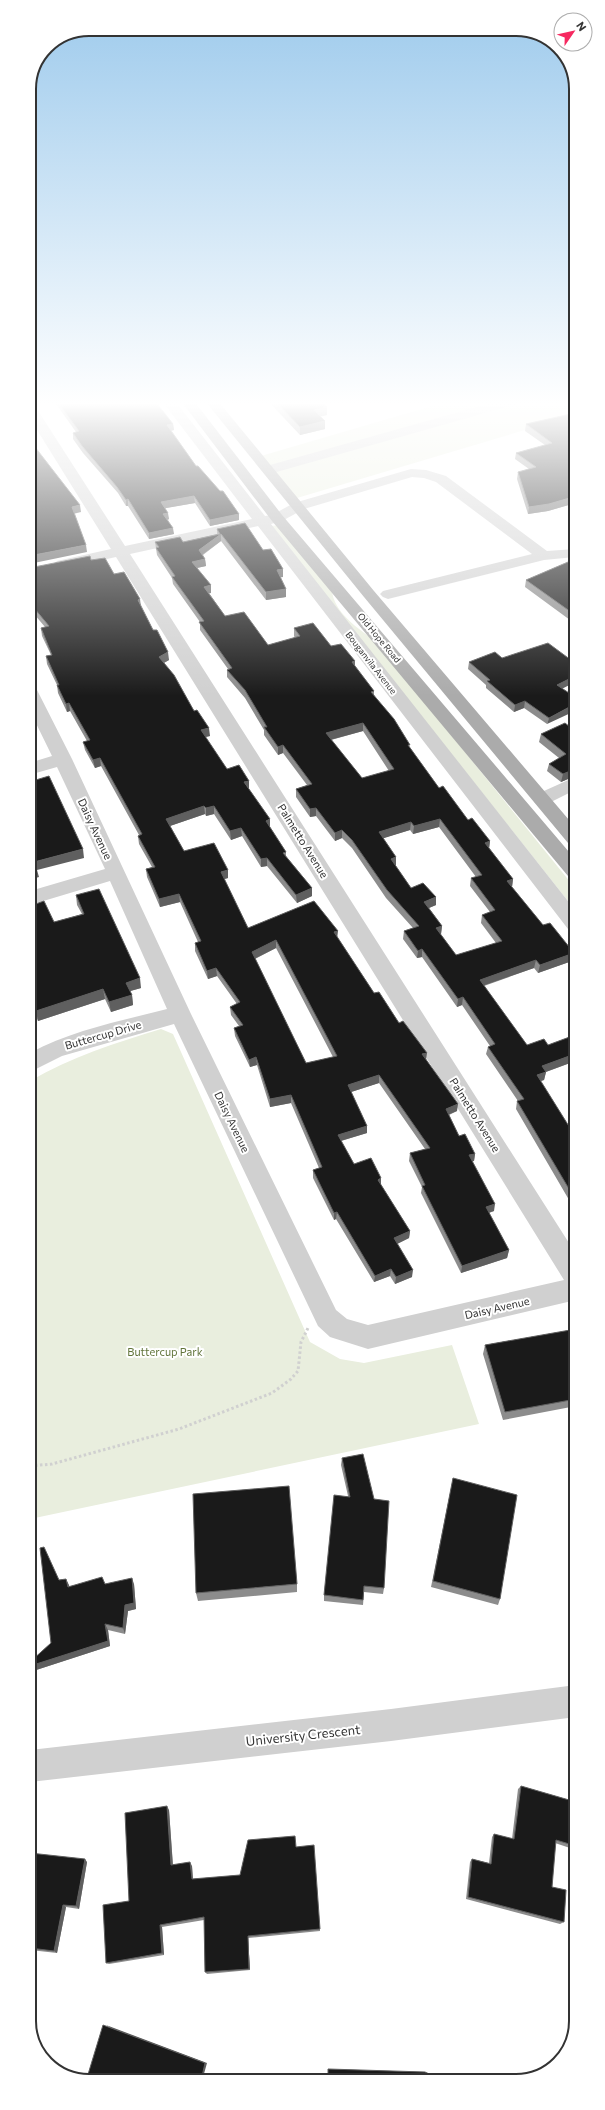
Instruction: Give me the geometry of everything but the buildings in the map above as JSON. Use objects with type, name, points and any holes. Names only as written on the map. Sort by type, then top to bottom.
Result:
[{"type":"main road","name":"Old Hope Road","points":[[254,499],[265,515],[569,864]]},
{"type":"main road","name":"Old Hope Road","points":[[293,499],[374,600],[569,832]]},
{"type":"street","name":"Palmetto Avenue","points":[[89,499],[569,1266]]},
{"type":"street","name":"Bouganvila Avenue","points":[[252,499],[569,916]]},
{"type":"street","points":[[48,562],[265,515],[321,499]]},
{"type":"street","points":[[468,499],[544,556]]},
{"type":"street","points":[[388,594],[544,556],[569,554]]},
{"type":"street","name":"Daisy Avenue","points":[[36,704],[116,873],[180,1014],[327,1318],[339,1329],[368,1337],[569,1291]]},
{"type":"street","points":[[36,767],[63,760]]},
{"type":"street","points":[[542,799],[569,786]]},
{"type":"street","points":[[36,896],[59,888],[116,873]]},
{"type":"street","name":"Buttercup Drive","points":[[36,1060],[54,1050],[97,1036],[180,1014]]},
{"type":"street","name":"University Crescent","points":[[36,1765],[391,1725],[569,1702]]},
{"type":"path","points":[[36,1465],[52,1464],[179,1429],[272,1393],[291,1379],[298,1371],[301,1342],[319,1304]]},
{"type":"green space","points":[[280,525],[332,590],[333,598],[342,613],[375,641],[569,881],[569,902],[271,526]]},
{"type":"green space","name":"Buttercup Park","points":[[161,1029],[173,1034],[310,1342],[340,1359],[364,1363],[452,1345],[479,1424],[36,1518],[36,1078],[61,1065],[110,1045]]}]
